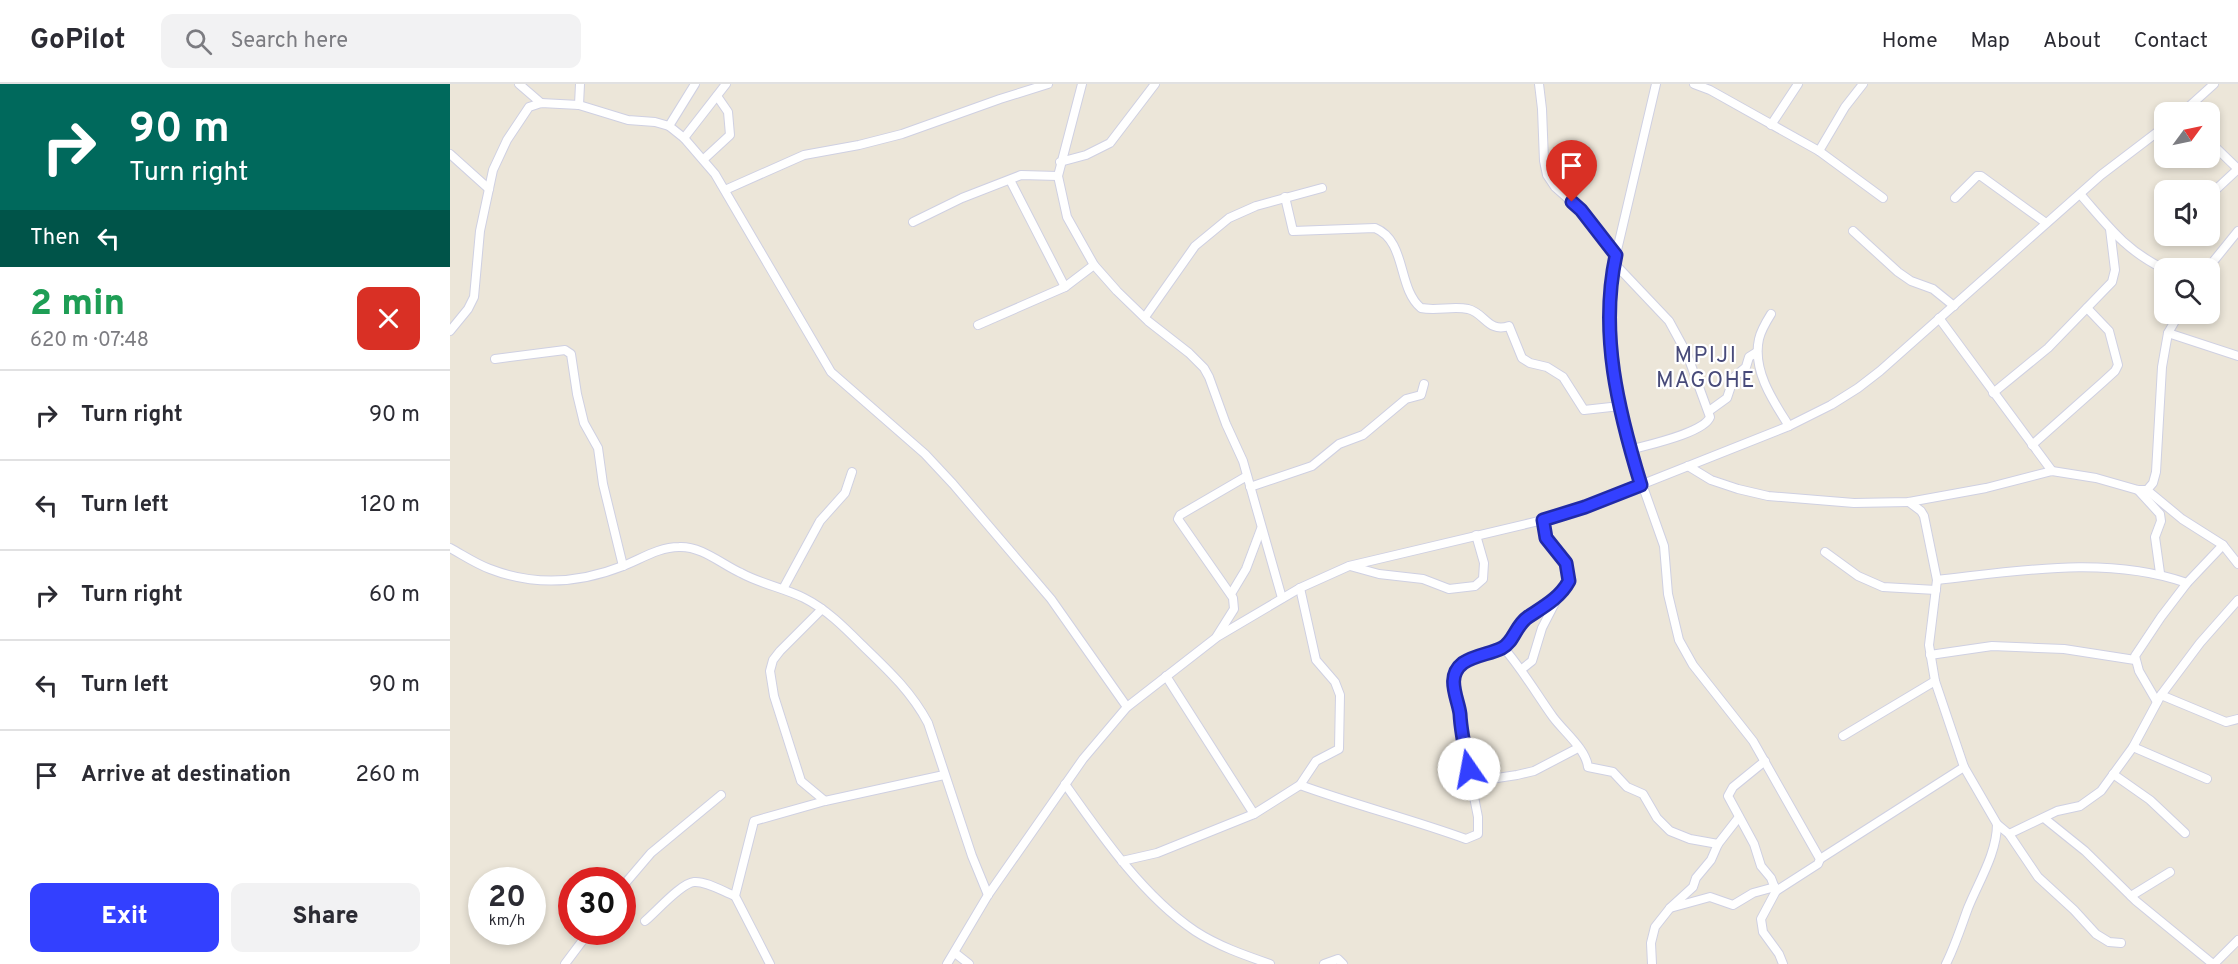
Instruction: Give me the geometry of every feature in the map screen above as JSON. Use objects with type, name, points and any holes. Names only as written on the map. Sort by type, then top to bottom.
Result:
[{"type":"street","points":[[519,84],[542,103]]},
{"type":"street","points":[[579,105],[580,84]]},
{"type":"street","points":[[669,126],[695,84]]},
{"type":"street","points":[[684,138],[726,84]]},
{"type":"street","points":[[725,190],[804,155],[859,146],[902,134],[1048,84]]},
{"type":"street","points":[[1082,84],[1058,176],[1067,217],[1094,265],[1117,291],[1204,368],[1243,461],[1282,598]]},
{"type":"street","points":[[1060,162],[1086,155],[1110,143],[1155,84]]},
{"type":"street","points":[[1539,84],[1547,175],[1555,188],[1581,210],[1615,259],[1670,321],[1687,354],[1709,411],[1710,420],[1696,429],[1630,450]]},
{"type":"street","points":[[1656,84],[1615,259],[1608,325],[1611,366],[1630,450],[1664,546],[1668,594],[1679,640],[1693,665],[1734,715],[1765,761],[1820,859]]},
{"type":"street","points":[[1694,84],[1711,87],[1819,151],[1882,198]]},
{"type":"street","points":[[1772,125],[1798,84]]},
{"type":"street","points":[[1819,151],[1845,107],[1863,84]]},
{"type":"street","points":[[2194,102],[2214,84]]},
{"type":"street","points":[[704,159],[730,135],[728,112],[717,96]]},
{"type":"street","points":[[450,331],[468,309],[474,297],[480,231],[493,170],[516,124],[529,107],[542,103],[579,105],[628,120],[655,122],[669,126],[704,159],[725,190],[771,273],[831,372],[925,454],[953,484],[1051,599],[1127,707]]},
{"type":"street","points":[[947,964],[988,895],[1083,759],[1127,707],[1217,637],[1300,588],[1349,566],[1543,520],[1585,507],[1789,426],[1831,405],[1858,388],[2101,175],[2154,135]]},
{"type":"street","points":[[2220,152],[2238,169],[2220,186]]},
{"type":"street","points":[[450,154],[489,189]]},
{"type":"street","points":[[913,222],[962,198],[1021,175],[1058,176]]},
{"type":"street","points":[[1955,198],[1977,176],[1981,176],[2046,224]]},
{"type":"street","points":[[1010,180],[1065,287]]},
{"type":"street","points":[[1145,317],[1170,284],[1185,259],[1209,234],[1229,218],[1256,206],[1322,188]]},
{"type":"street","points":[[2080,194],[2124,244],[2154,263]]},
{"type":"street","points":[[1285,197],[1293,231],[1376,228],[1386,232],[1393,242],[1404,275],[1421,308],[1469,309],[1490,324],[1500,328],[1509,326],[1522,358],[1530,363],[1547,367],[1563,377],[1584,410],[1620,406]]},
{"type":"street","points":[[1993,393],[2048,348],[2112,282],[2114,276],[2110,229]]},
{"type":"street","points":[[1853,231],[1898,272],[1933,289],[1954,306]]},
{"type":"street","points":[[2216,258],[2238,231]]},
{"type":"street","points":[[978,325],[1065,287],[1094,265]]},
{"type":"street","points":[[2032,445],[2115,371],[2118,365],[2109,331],[2087,308]]},
{"type":"street","points":[[1771,314],[1760,333],[1757,352],[1768,390],[1789,426]]},
{"type":"street","points":[[1939,318],[2052,471]]},
{"type":"street","points":[[2147,490],[2153,483],[2156,472],[2162,367],[2168,333],[2173,324]]},
{"type":"street","points":[[2168,333],[2238,356]]},
{"type":"street","points":[[495,359],[565,350],[571,354],[581,414],[598,448],[603,484],[623,566]]},
{"type":"street","points":[[1709,411],[1727,398],[1734,377],[1746,367],[1749,357],[1757,352]]},
{"type":"street","points":[[1250,487],[1312,466],[1339,444],[1363,435],[1407,399],[1421,395],[1424,384]]},
{"type":"street","points":[[1688,466],[1711,480],[1768,496],[1854,503],[1909,502],[1986,488],[2052,471],[2096,478],[2138,490],[2147,490],[2182,519],[2223,545],[2238,564]]},
{"type":"street","points":[[783,590],[820,521],[845,493],[852,472]]},
{"type":"street","points":[[1217,637],[1234,609],[1231,594],[1178,519],[1180,515],[1247,476]]},
{"type":"street","points":[[2138,490],[2160,514],[2161,521],[2155,537],[2160,573]]},
{"type":"street","points":[[1909,502],[1924,516],[1937,580],[1930,628],[1930,654],[1935,681],[1964,767],[1997,824],[2009,834],[2038,877],[2096,934],[2109,942],[2121,943]]},
{"type":"street","points":[[1522,669],[1532,661],[1542,628],[1569,581],[1566,563],[1546,538],[1543,520]]},
{"type":"street","points":[[1231,594],[1246,568],[1261,528]]},
{"type":"street","points":[[1349,566],[1379,574],[1406,575],[1449,589],[1475,586],[1483,579],[1484,563],[1476,535]]},
{"type":"street","points":[[2223,545],[2187,583],[2138,651],[2136,660],[2159,698],[2226,722],[2238,719]]},
{"type":"street","points":[[450,548],[488,568],[508,575],[563,582],[623,566],[669,547],[683,546],[703,552],[739,573],[804,598],[822,609],[908,689],[928,723],[972,856],[988,895]]},
{"type":"street","points":[[1825,552],[1858,576],[1883,587],[1936,590]]},
{"type":"street","points":[[1937,580],[2064,567],[2160,573],[2187,583]]},
{"type":"street","points":[[1122,861],[1157,853],[1254,814],[1300,785],[1316,761],[1339,749],[1340,695],[1335,682],[1316,660],[1300,588]]},
{"type":"street","points":[[1300,785],[1466,839],[1478,834],[1479,828],[1460,727],[1460,712],[1453,694],[1455,674],[1464,663],[1503,647],[1522,622],[1559,595]]},
{"type":"street","points":[[2009,834],[2057,811],[2080,806],[2101,791],[2133,747],[2159,698],[2200,643],[2238,600]]},
{"type":"street","points":[[822,609],[780,651],[773,660],[770,671],[774,696],[801,781],[804,786],[825,801]]},
{"type":"street","points":[[1930,654],[1992,646],[2064,650],[2136,660]]},
{"type":"street","points":[[1503,647],[1522,669],[1554,718],[1578,748],[1587,761],[1588,767],[1613,772],[1627,787],[1643,794],[1658,818],[1670,831],[1690,839],[1718,844]]},
{"type":"street","points":[[1166,676],[1254,814]]},
{"type":"street","points":[[1843,736],[1935,681]]},
{"type":"street","points":[[2133,747],[2207,779]]},
{"type":"street","points":[[1469,769],[1476,778],[1484,780],[1517,775],[1534,771],[1578,748]]},
{"type":"street","points":[[1765,761],[1729,792],[1729,799],[1754,844],[1763,870],[1772,878],[1776,889],[1760,926],[1783,964]]},
{"type":"street","points":[[1670,908],[1710,897],[1733,905],[1753,893],[1776,889],[1818,864],[1820,859],[1964,767]]},
{"type":"street","points":[[2113,774],[2150,800],[2185,833]]},
{"type":"street","points":[[735,897],[754,821],[825,801],[944,775]]},
{"type":"street","points":[[1065,784],[1122,861],[1183,922],[1198,933],[1238,954],[1270,964]]},
{"type":"street","points":[[636,871],[651,854],[721,795]]},
{"type":"street","points":[[1652,964],[1651,943],[1655,927],[1670,908],[1695,884],[1696,878],[1711,860],[1718,844],[1739,817]]},
{"type":"street","points":[[2044,819],[2085,851],[2132,896],[2213,964],[2238,940]]},
{"type":"street","points":[[1946,964],[1985,869],[1997,835],[1997,824]]},
{"type":"street","points":[[2132,896],[2170,872]]},
{"type":"street","points":[[645,921],[684,887],[692,882],[701,883],[735,897],[770,964]]},
{"type":"street","points":[[566,964],[580,945]]},
{"type":"street","points":[[955,953],[969,964]]},
{"type":"street","points":[[1324,964],[1338,959],[1343,964]]},
{"type":"district","name":"MPIJI MAGOHE","points":[[1706,368]]},
{"type":"route","points":[[1469,769],[1460,727],[1460,712],[1453,694],[1455,674],[1458,668],[1476,657],[1503,647],[1509,642],[1517,627],[1559,595],[1569,581],[1566,563],[1546,538],[1543,520],[1585,507],[1641,485],[1630,450],[1611,366],[1608,325],[1616,255],[1581,210],[1572,202]]}]
